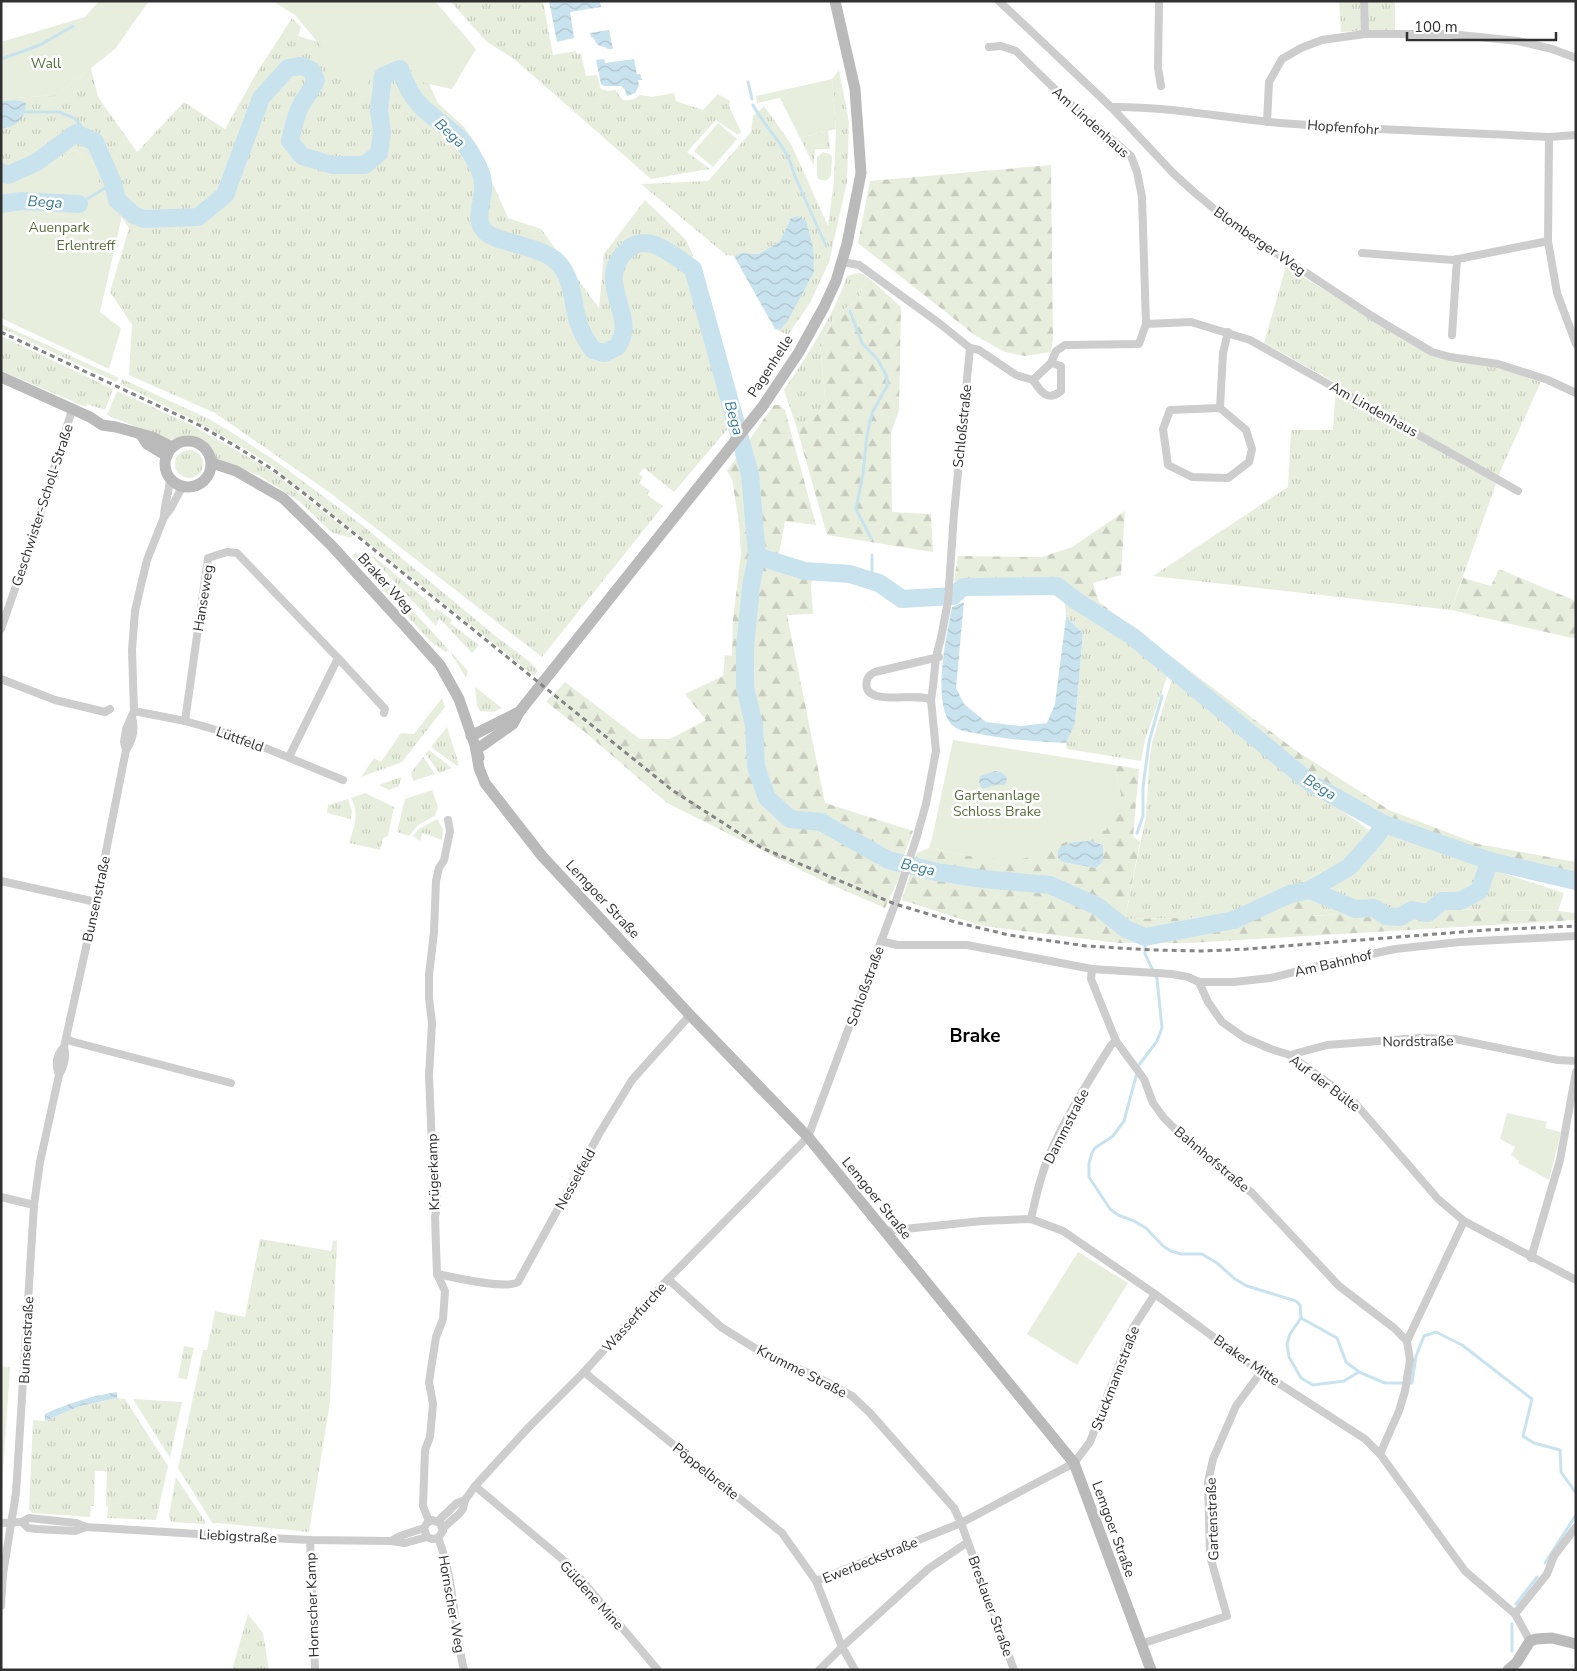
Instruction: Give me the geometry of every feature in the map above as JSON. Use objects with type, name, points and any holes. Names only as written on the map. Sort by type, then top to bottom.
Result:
[{"type":"main road","name":"Pagenhelle","points":[[476,750],[513,724],[520,711],[763,406],[787,372],[816,322],[832,289],[843,262],[862,173],[856,97],[835,4]]},
{"type":"main road","name":"Braker Weg","points":[[1,377],[90,417],[102,425],[116,427],[152,438],[170,446],[180,442],[194,442],[205,448],[211,460],[247,476],[283,498],[332,546],[440,665],[459,699],[471,736]]},
{"type":"main road","name":"Braker Weg","points":[[141,436],[147,444],[167,456]]},
{"type":"main road","points":[[174,446],[167,456],[166,467],[174,481],[186,486],[199,484],[209,473],[211,460]]},
{"type":"main road","name":"Braker Weg","points":[[209,473],[247,476]]},
{"type":"main road","name":"Pagenhelle","points":[[471,736],[520,711]]},
{"type":"main road","name":"Lemgoer Straße","points":[[471,736],[485,783],[542,856],[690,1015],[808,1137],[1074,1463],[1151,1670]]},
{"type":"main road","points":[[1508,1670],[1520,1666],[1530,1641],[1536,1638],[1552,1638],[1576,1644]]},
{"type":"street","name":"Blomberger Weg","points":[[999,1],[1111,107],[1174,174],[1194,192],[1218,212],[1320,282],[1432,352],[1450,357],[1498,364],[1548,380],[1576,393]]},
{"type":"street","points":[[1159,1],[1158,68],[1161,86]]},
{"type":"street","points":[[1364,1],[1365,34]]},
{"type":"street","points":[[1267,122],[1269,82],[1282,59],[1301,48],[1322,40],[1365,34],[1450,34],[1518,41],[1552,49],[1576,58]]},
{"type":"street","name":"Am Lindenhaus","points":[[989,47],[1001,46],[1016,51],[1067,101],[1131,156],[1138,172],[1142,197],[1146,324],[1190,322],[1250,340],[1518,491]]},
{"type":"street","name":"Hopfenfohr","points":[[1111,107],[1137,106],[1160,108],[1267,122],[1358,129],[1549,137],[1576,135]]},
{"type":"street","points":[[1549,137],[1548,241],[1557,293],[1576,344]]},
{"type":"street","points":[[1362,253],[1456,259],[1548,241]]},
{"type":"street","points":[[1452,335],[1456,259]]},
{"type":"street","points":[[843,262],[859,265],[970,348],[979,350],[1016,375],[1033,380],[1041,392],[1050,396],[1056,396],[1062,391],[1062,366],[1051,363]]},
{"type":"street","points":[[1033,380],[1051,363],[1056,351],[1065,345],[1139,344],[1146,324]]},
{"type":"street","points":[[1220,408],[1223,353],[1228,332]]},
{"type":"street","name":"Schloßstraße","points":[[808,1137],[903,881],[926,804],[936,751],[932,700],[948,601],[970,348]]},
{"type":"street","points":[[1220,408],[1246,430],[1252,449],[1249,462],[1228,478],[1192,477],[1168,465],[1163,429],[1170,410],[1220,408]]},
{"type":"street","name":"Geschwister-Scholl-Straße","points":[[1,629],[33,537],[72,410]]},
{"type":"street","name":"Bunsenstraße","points":[[164,517],[164,505],[170,486],[170,477]]},
{"type":"street","name":"Bunsenstraße","points":[[1,1606],[4,1574],[4,1521],[16,1493],[34,1205],[40,1162],[59,1075],[56,1066],[57,1058],[65,1043],[96,902],[126,750],[131,743],[134,725],[132,650],[136,611],[147,560],[164,517],[180,491],[186,486]]},
{"type":"street","name":"Hanseweg","points":[[185,721],[208,558],[227,552],[237,554],[338,658],[385,709],[384,713]]},
{"type":"street","points":[[932,700],[922,696],[876,697],[870,692],[867,683],[870,676],[875,672],[938,657]]},
{"type":"street","points":[[289,757],[338,658]]},
{"type":"street","points":[[1,679],[55,700],[105,712],[110,709]]},
{"type":"street","name":"Lüttfeld","points":[[133,714],[185,721],[234,735],[343,780]]},
{"type":"street","name":"Krügerkamp","points":[[429,1521],[423,1506],[425,1450],[430,1437],[433,1404],[429,1382],[436,1337],[443,1319],[445,1291],[437,1274],[436,1178],[433,1169],[428,1076],[432,1023],[429,975],[434,932],[436,881],[439,868],[444,860],[450,831],[448,820]]},
{"type":"street","points":[[1,881],[96,902]]},
{"type":"street","name":"Am Bahnhof","points":[[1092,969],[1172,974],[1188,977],[1199,982],[1234,982],[1270,978],[1395,949],[1460,942],[1576,936]]},
{"type":"street","points":[[881,941],[897,945],[967,945],[1092,969]]},
{"type":"street","name":"Bahnhofstraße","points":[[1092,969],[1091,980],[1116,1041],[1144,1079],[1158,1111],[1189,1143],[1252,1193],[1339,1286],[1394,1328],[1407,1341]]},
{"type":"street","name":"Auf der Bülte","points":[[1199,982],[1208,1002],[1222,1022],[1245,1038],[1271,1049],[1290,1054],[1356,1103],[1438,1200],[1464,1220],[1531,1258],[1576,1280]]},
{"type":"street","name":"Nesselfeld","points":[[437,1274],[476,1282],[513,1286],[518,1282],[599,1134],[632,1080],[690,1015]]},
{"type":"street","name":"Nordstraße","points":[[1290,1054],[1327,1045],[1418,1038],[1455,1039],[1558,1060],[1576,1061]]},
{"type":"street","name":"Dammstraße","points":[[1031,1219],[1038,1187],[1048,1157],[1061,1130],[1111,1045],[1116,1041]]},
{"type":"street","points":[[65,1043],[74,1042],[230,1083]]},
{"type":"street","points":[[1531,1258],[1560,1160],[1576,1072]]},
{"type":"street","name":"Wasserfurche","points":[[440,1524],[457,1503],[465,1500],[475,1486],[528,1428],[584,1372],[668,1279],[808,1137]]},
{"type":"street","points":[[1,1197],[23,1204],[34,1205]]},
{"type":"street","name":"Braker Mitte","points":[[885,1231],[982,1221],[1031,1219],[1063,1231],[1156,1294],[1262,1372],[1365,1439],[1380,1454],[1465,1571],[1515,1614],[1530,1641]]},
{"type":"street","points":[[1380,1454],[1399,1411],[1405,1391],[1410,1360],[1407,1341],[1464,1220]]},
{"type":"street","name":"Krumme Straße","points":[[668,1279],[721,1327],[761,1352],[826,1381],[852,1396],[870,1413],[954,1508],[961,1523]]},
{"type":"street","name":"Stuckmannstraße","points":[[1074,1463],[1090,1442],[1133,1328],[1156,1294]]},
{"type":"street","name":"Pöppelbreite","points":[[584,1372],[782,1533],[816,1582]]},
{"type":"street","name":"Gartenstraße","points":[[1140,1644],[1227,1616],[1210,1556],[1208,1482],[1213,1459],[1236,1406],[1262,1372]]},
{"type":"street","name":"Ewerbeckstraße","points":[[856,1670],[842,1647],[816,1582],[961,1523],[1074,1463]]},
{"type":"street","name":"Güldene Mine","points":[[475,1486],[568,1564],[658,1670]]},
{"type":"street","name":"Liebigstraße","points":[[4,1521],[22,1522],[29,1518],[76,1523],[86,1527],[310,1540],[391,1541],[406,1544],[427,1537],[432,1539],[438,1538]]},
{"type":"street","points":[[427,1537],[424,1528],[429,1521],[440,1524],[442,1534],[438,1538]]},
{"type":"street","points":[[819,1670],[928,1569],[968,1542],[961,1523]]},
{"type":"street","points":[[1515,1614],[1547,1574],[1554,1556],[1576,1527]]},
{"type":"street","name":"Liebigstraße","points":[[391,1541],[424,1528]]},
{"type":"street","name":"Hornscher Weg","points":[[438,1538],[447,1566],[460,1655],[464,1670]]},
{"type":"street","name":"Hornscher Kamp","points":[[310,1540],[315,1670]]},
{"type":"street","name":"Breslauer Straße","points":[[968,1542],[1014,1670]]},
{"type":"green space","name":"Wall","points":[[99,1],[149,1],[115,49],[57,95],[1,99],[1,42],[85,17]]},
{"type":"green space","points":[[272,1],[435,1],[476,49],[452,89],[424,83],[411,70],[399,64],[375,71],[366,86],[355,87],[295,15]]},
{"type":"green space","points":[[450,1],[543,1],[553,55],[576,51],[577,54],[581,53],[586,76],[597,75],[601,89],[615,90],[623,100],[636,98],[640,95],[652,97],[674,93],[676,101],[703,110],[718,94],[730,101],[729,106],[741,132],[738,135],[716,120],[687,152],[710,169],[651,179],[514,59],[487,42]]},
{"type":"green space","points":[[1339,1],[1360,1],[1362,31],[1341,32]]},
{"type":"green space","points":[[1367,1],[1395,1],[1395,30],[1368,31]]},
{"type":"green space","points":[[292,18],[301,27],[298,36],[346,50],[420,64],[438,103],[465,128],[475,143],[508,218],[541,229],[599,308],[604,254],[645,200],[686,240],[693,255],[686,271],[730,426],[674,492],[644,468],[639,474],[643,477],[639,483],[650,491],[647,495],[663,506],[542,657],[329,492],[215,413],[129,375],[132,325],[110,292],[129,228],[76,149],[18,179],[1,179],[1,129],[8,128],[17,100],[1,101],[1,99],[57,95],[91,68],[98,97],[137,152],[184,102],[225,129],[256,74]]},
{"type":"green space","points":[[839,70],[849,122],[847,182],[829,262],[810,303],[788,335],[775,329],[780,330],[791,218],[780,241],[759,254],[742,253],[734,256],[726,255],[641,184],[708,181],[751,132],[753,116],[764,106],[791,144],[828,226],[834,181],[836,129],[832,79]]},
{"type":"green space","points":[[832,79],[836,129],[800,138],[780,98],[757,103],[756,96]]},
{"type":"green space","points":[[718,123],[737,139],[713,167],[694,151]]},
{"type":"green space","points":[[828,131],[830,149],[815,149],[813,164],[800,138]]},
{"type":"green space","name":"Auenpark","points":[[76,149],[122,216],[100,312],[121,328],[109,369],[1,318],[1,179],[18,179],[28,175]]},
{"type":"green space","points":[[823,152],[830,154],[832,157],[831,176],[826,181],[818,179],[817,175],[817,157]]},
{"type":"green space","points":[[1051,165],[1053,339],[1051,352],[1025,356],[1005,352],[976,336],[858,243],[870,181]]},
{"type":"green space","points":[[1286,266],[1431,356],[1498,368],[1541,382],[1502,467],[1451,610],[1153,576],[1288,487],[1291,430],[1333,430],[1336,383],[1264,343]]},
{"type":"green space","points":[[859,273],[870,279],[862,288],[859,299],[835,316],[820,344],[826,408],[797,429],[784,390],[827,321],[847,276]]},
{"type":"green space","points":[[870,279],[901,307],[899,410],[891,433],[892,512],[931,514],[933,552],[827,535],[797,429],[826,408],[820,344],[835,316],[859,299],[862,288]]},
{"type":"green space","points":[[1,324],[119,378],[116,382],[1,328]]},
{"type":"green space","points":[[1,336],[113,389],[105,410],[87,404],[86,407],[1,371]]},
{"type":"green space","points":[[122,379],[209,419],[277,462],[362,525],[493,634],[530,662],[538,671],[534,676],[272,466],[198,422],[120,384]]},
{"type":"green space","points":[[117,391],[190,424],[269,469],[353,535],[351,538],[331,532],[300,502],[260,476],[215,458],[202,441],[188,437],[168,440],[107,415]]},
{"type":"green space","points":[[774,405],[780,405],[785,410],[816,525],[785,521],[778,560],[800,567],[815,568],[811,586],[813,614],[787,615],[825,803],[913,831],[904,855],[900,876],[885,908],[825,882],[667,803],[585,732],[546,702],[565,682],[640,739],[670,739],[706,720],[685,694],[723,676],[725,655],[732,656],[733,620],[741,553],[739,523],[732,479],[727,471]]},
{"type":"green space","points":[[189,450],[199,454],[203,464],[199,474],[189,478],[179,474],[175,464],[179,454]]},
{"type":"green space","points":[[1125,511],[1121,575],[1093,583],[1099,602],[1295,750],[1389,810],[1478,844],[1576,862],[1576,884],[1488,861],[1385,820],[1313,782],[1133,634],[1079,600],[1066,617],[1063,579],[954,581],[958,556],[1042,557],[1072,547]]},
{"type":"green space","points":[[361,546],[430,603],[428,605],[434,611],[436,608],[452,620],[450,623],[479,645],[472,653],[439,618],[436,626]]},
{"type":"green space","points":[[356,552],[449,650],[446,652],[431,642],[352,556]]},
{"type":"green space","points":[[1499,569],[1576,601],[1576,639],[1451,610],[1463,578],[1491,586]]},
{"type":"green space","points":[[1076,604],[1129,638],[1169,671],[1145,740],[1141,761],[1067,749],[1066,743],[1075,724],[1083,633],[1066,617]]},
{"type":"green space","points":[[450,651],[468,671],[466,678]]},
{"type":"green space","points":[[1173,676],[1311,788],[1373,833],[1348,864],[1327,880],[1320,872],[1237,917],[1125,919],[1146,816],[1152,742]]},
{"type":"green space","points":[[475,687],[502,708],[493,712],[480,711],[477,706]]},
{"type":"green space","points":[[442,698],[445,707],[402,762],[361,777],[374,758],[381,762],[401,733],[414,734]]},
{"type":"green space","points":[[447,727],[459,765],[457,766],[431,747]]},
{"type":"green space","name":"Gartenanlage Schloss Brake","points":[[953,740],[1114,765],[1121,795],[1106,830],[1083,841],[1091,841],[1103,845],[1103,861],[1096,868],[1063,862],[1058,858],[1059,850],[1072,842],[1066,842],[1017,861],[975,857],[929,848]]},
{"type":"green space","points":[[429,750],[452,768],[439,773],[426,754]]},
{"type":"green space","points":[[423,757],[435,774],[413,781],[411,773]]},
{"type":"green space","points":[[1114,765],[1139,769],[1133,836],[1140,842],[1125,919],[1237,917],[1320,872],[1332,887],[1312,916],[1418,909],[1558,911],[1576,913],[1576,920],[1189,943],[1118,943],[983,926],[902,900],[917,853],[929,848],[975,857],[1066,842],[1082,842],[1121,795]]},
{"type":"green space","points":[[401,777],[399,786],[389,790],[379,785]]},
{"type":"green space","points":[[432,790],[438,807],[435,816],[418,825],[409,836],[397,832],[405,799]]},
{"type":"green space","points":[[365,793],[394,807],[388,836],[383,838],[380,850],[349,843],[356,815],[351,798]]},
{"type":"green space","points":[[348,799],[352,811],[351,819],[327,813],[328,805]]},
{"type":"green space","points":[[437,819],[443,829],[442,840],[423,833],[420,841],[413,836],[419,829]]},
{"type":"green space","points":[[1388,828],[1496,871],[1564,893],[1558,911],[1419,909],[1311,916],[1332,887],[1352,870]]},
{"type":"green space","points":[[1507,1113],[1547,1122],[1545,1128],[1561,1132],[1549,1180],[1518,1163],[1519,1161],[1511,1155],[1515,1147],[1500,1139]]},
{"type":"green space","points":[[260,1239],[331,1251],[333,1241],[337,1240],[330,1402],[309,1532],[213,1524],[178,1468],[203,1350],[207,1350],[215,1311],[245,1317]]},
{"type":"green space","points":[[1078,1252],[1128,1283],[1077,1365],[1027,1334]]},
{"type":"green space","points":[[184,1346],[194,1348],[187,1379],[178,1378]]},
{"type":"green space","points":[[1,1366],[10,1367],[1,1501]]},
{"type":"green space","points":[[117,1398],[125,1399],[168,1466],[156,1520],[107,1518],[107,1471],[95,1471],[94,1506],[91,1506],[90,1517],[32,1513],[29,1509],[33,1420],[45,1421],[80,1406]]},
{"type":"green space","points":[[133,1399],[182,1402],[170,1458]]},
{"type":"green space","points":[[176,1477],[205,1521],[205,1524],[171,1522],[169,1515]]},
{"type":"green space","points":[[248,1614],[263,1633],[269,1670],[232,1670]]},
{"type":"water","points":[[549,1],[600,1],[601,7],[570,12],[574,38],[557,42]]},
{"type":"water","points":[[609,30],[613,49],[598,45],[590,33]]},
{"type":"water","points":[[604,59],[605,63],[634,59],[637,74],[640,74],[642,80],[638,80],[639,86],[635,93],[627,96],[621,86],[604,86],[601,84],[596,60]]},
{"type":"water","points":[[17,100],[26,103],[22,117],[16,124],[1,129],[1,101]]},
{"type":"water","points":[[797,216],[806,220],[813,247],[814,272],[787,322],[780,330],[775,329],[734,256],[742,253],[759,254],[780,241],[791,218]]},
{"type":"water","points":[[964,602],[956,688],[964,704],[986,722],[1021,726],[1047,723],[1055,704],[1066,617],[1083,633],[1075,724],[1066,743],[1009,739],[968,732],[956,728],[948,719],[943,706],[942,690],[944,652],[952,607]]},
{"type":"water","points":[[995,771],[1001,772],[1007,777],[1006,783],[982,789],[979,782],[980,776]]},
{"type":"water","points":[[1091,841],[1103,845],[1103,861],[1096,868],[1063,862],[1058,858],[1060,847],[1074,842]]},
{"type":"water","points":[[117,1392],[117,1398],[80,1406],[45,1421],[45,1414],[63,1406]]},
{"type":"waterway","points":[[1,59],[40,45],[73,26]]},
{"type":"waterway","name":"Bega","points":[[1,172],[8,175],[37,162],[76,133],[95,142],[113,183],[117,200],[134,215],[144,219],[198,217],[225,195],[261,98],[288,68],[302,66],[311,70],[316,80],[299,109],[290,141],[302,156],[332,165],[365,165],[379,153],[382,132],[379,111],[383,76],[400,69],[406,85],[415,99],[458,137],[470,151],[477,164],[483,181],[479,218],[483,229],[497,238],[543,253],[553,258],[561,266],[569,281],[581,330],[593,350],[604,353],[617,347],[622,338],[622,316],[614,282],[614,271],[619,260],[628,249],[636,244],[645,243],[653,245],[662,248],[693,269],[750,474],[757,556],[805,571],[850,574],[879,583],[902,599],[953,596],[963,587],[1057,586],[1078,602],[1132,636],[1312,784],[1384,824],[1490,861],[1576,881]]},
{"type":"waterway","points":[[748,82],[752,99]]},
{"type":"waterway","points":[[753,105],[787,155],[826,246]]},
{"type":"waterway","name":"Bega","points":[[26,112],[59,112],[74,118],[95,142]]},
{"type":"waterway","name":"Bega","points":[[79,204],[113,183]]},
{"type":"waterway","name":"Bega","points":[[1,204],[21,201],[79,204]]},
{"type":"waterway","points":[[850,311],[862,343],[878,360],[887,377],[887,386],[872,413],[856,509],[871,538]]},
{"type":"waterway","points":[[872,555],[872,581]]},
{"type":"waterway","name":"Bega","points":[[757,556],[751,586],[745,649],[745,687],[754,725],[756,767],[767,798],[790,819],[821,822],[888,860],[937,872],[983,879],[1050,885],[1097,906],[1126,929],[1145,937],[1234,920],[1290,894],[1310,890],[1355,909],[1374,908],[1386,916],[1400,917],[1412,910],[1428,913],[1442,901],[1460,901],[1479,891],[1490,861]]},
{"type":"waterway","points":[[1137,833],[1143,816],[1143,787],[1149,742],[1162,696]]},
{"type":"waterway","name":"Bega","points":[[1310,890],[1349,867],[1376,837],[1384,824]]},
{"type":"waterway","points":[[1145,937],[1145,954],[1157,979],[1162,1028],[1157,1041],[1139,1065],[1124,1121],[1113,1136],[1095,1148],[1089,1163],[1089,1177],[1110,1209],[1118,1215],[1146,1228],[1163,1246],[1171,1251],[1181,1254],[1202,1254],[1247,1286],[1296,1301],[1300,1305],[1301,1318],[1337,1338],[1346,1362],[1359,1372],[1385,1383],[1412,1383],[1416,1356],[1424,1336],[1436,1332],[1462,1345],[1532,1399],[1523,1436],[1534,1443],[1560,1450],[1561,1472],[1576,1493]]},
{"type":"waterway","points":[[1301,1318],[1290,1334],[1287,1344],[1289,1357],[1301,1378],[1313,1385],[1344,1381],[1359,1372]]},
{"type":"waterway","points":[[1545,1563],[1576,1515]]},
{"type":"waterway","points":[[1516,1604],[1537,1577]]},
{"type":"waterway","points":[[1512,1624],[1512,1651]]},
{"type":"railway","points":[[1,332],[199,425],[275,471],[672,790],[762,848],[895,904],[955,922],[1009,935],[1086,946],[1153,950],[1204,951],[1247,949],[1487,930],[1576,926]]},
{"type":"district","name":"Brake","points":[[975,1035]]},
{"type":"park label","name":"Erlentreff","points":[[86,245]]}]
